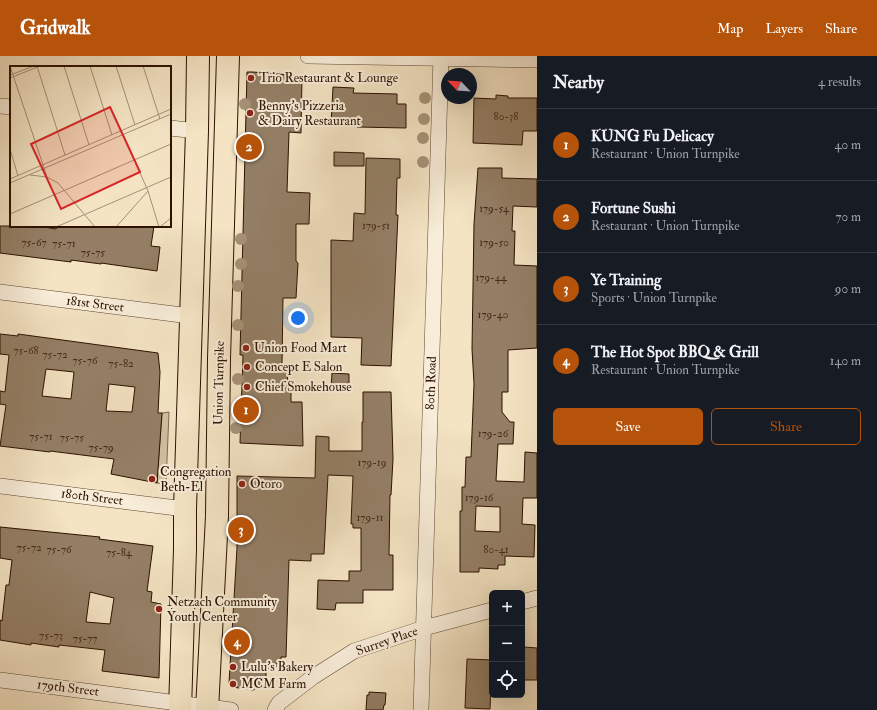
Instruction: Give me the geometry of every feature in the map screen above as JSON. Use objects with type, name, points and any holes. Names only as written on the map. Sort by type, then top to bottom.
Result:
[{"type":"main road","points":[[180,706],[185,549],[184,509],[197,131],[198,56]]},
{"type":"main road","name":"Union Turnpike","points":[[207,708],[217,516],[219,359],[228,56]]},
{"type":"street","points":[[308,56],[441,57],[537,60]]},
{"type":"street","name":"80th Road","points":[[421,710],[441,57]]},
{"type":"street","points":[[0,106],[10,107]]},
{"type":"street","points":[[171,128],[197,131]]},
{"type":"street","name":"181st Street","points":[[0,292],[190,316]]},
{"type":"street","name":"180th Street","points":[[0,486],[184,509]]},
{"type":"street","points":[[525,601],[537,598]]},
{"type":"street","name":"Surrey Place","points":[[277,707],[313,677],[354,651],[424,628],[489,611]]},
{"type":"street","name":"179th Street","points":[[0,680],[180,706],[231,710]]},
{"type":"street","points":[[264,710],[277,707]]},
{"type":"shaded area","points":[[169,412],[166,484],[157,483],[162,413]]},
{"type":"building","points":[[247,72],[302,76],[301,133],[289,132],[287,192],[310,193],[309,224],[296,224],[296,261],[298,263],[296,298],[283,298],[282,365],[288,365],[287,389],[291,390],[291,402],[302,402],[303,446],[240,443],[243,355],[240,355]]},
{"type":"building","points":[[333,87],[354,88],[353,93],[397,94],[397,104],[406,104],[406,128],[331,125]]},
{"type":"building","points":[[496,95],[508,96],[508,98],[537,98],[537,131],[523,131],[522,145],[473,143],[474,104],[477,104],[477,98],[496,99]]},
{"type":"building","points":[[334,152],[364,153],[364,166],[334,166]]},
{"type":"building","points":[[366,158],[400,159],[400,178],[397,178],[396,215],[398,215],[391,366],[361,365],[362,338],[331,337],[331,240],[353,241],[354,213],[365,214]]},
{"type":"building","points":[[478,168],[502,168],[502,178],[537,179],[537,207],[513,206],[512,231],[515,231],[514,265],[537,266],[537,348],[508,350],[508,392],[502,392],[502,412],[510,422],[514,422],[513,444],[498,444],[496,481],[524,482],[525,452],[537,453],[537,498],[523,498],[522,524],[535,525],[534,557],[505,556],[505,565],[498,565],[498,569],[479,568],[479,572],[460,572],[460,511],[462,511],[462,487],[465,487],[466,457],[471,457],[474,384],[472,349],[474,224]],"holes":[[[476,506],[500,507],[500,532],[475,531]]]},
{"type":"building","points":[[0,226],[44,227],[56,229],[57,227],[154,227],[151,246],[160,247],[157,271],[101,263],[71,260],[71,262],[0,253]]},
{"type":"building","points":[[0,334],[18,336],[18,334],[158,353],[160,372],[158,413],[162,413],[157,483],[111,474],[114,459],[0,446],[6,405],[0,404],[0,391],[5,392],[9,355],[0,354]],"holes":[[[46,369],[74,372],[71,399],[42,396]],[[109,384],[135,387],[132,412],[106,411]]]},
{"type":"building","points":[[332,373],[349,374],[349,389],[331,388]]},
{"type":"building","points":[[363,392],[391,392],[393,459],[390,495],[389,555],[393,555],[393,590],[363,590],[363,603],[336,603],[335,610],[317,609],[318,580],[349,581],[349,571],[361,571],[361,528],[353,528],[353,524],[351,524],[353,476],[328,475],[324,554],[311,554],[311,561],[289,560],[286,657],[281,657],[281,663],[276,663],[276,667],[271,667],[270,670],[266,670],[266,678],[254,690],[232,687],[229,683],[237,548],[237,476],[315,478],[316,436],[329,437],[329,451],[362,451]]},
{"type":"building","points":[[0,527],[100,537],[99,539],[153,546],[147,591],[152,592],[151,602],[161,604],[159,678],[102,671],[105,650],[59,645],[59,647],[31,643],[31,645],[0,640],[0,620],[2,621],[6,585],[9,585],[12,560],[0,558]],"holes":[[[90,592],[114,598],[110,624],[86,622]]]},
{"type":"building","points":[[525,647],[537,648],[537,680],[525,680]]},
{"type":"building","points":[[467,659],[489,660],[490,709],[465,708]]},
{"type":"building","points":[[369,692],[386,693],[383,710],[366,710],[367,695],[369,695]]},
{"type":"place","name":"Trio Restaurant & Lounge","points":[[251,78]]},
{"type":"place","name":"Benny's Pizzeria & Dairy Restaurant","points":[[250,113]]},
{"type":"place","name":"Fortune Sushi","points":[[249,147]]},
{"type":"place","name":"Union Food Mart","points":[[246,348]]},
{"type":"place","name":"Concept E Salon","points":[[247,367]]},
{"type":"place","name":"Chief Smokehouse","points":[[247,387]]},
{"type":"place","name":"KUNG Fu Delicacy","points":[[246,410]]},
{"type":"place","name":"Congregation Beth-El","points":[[152,479]]},
{"type":"place","name":"Otoro","points":[[242,484]]},
{"type":"place","name":"Ye Training","points":[[241,530]]},
{"type":"place","name":"Netzach Community Youth Center","points":[[159,609]]},
{"type":"place","name":"The Hot Spot BBQ & Grill","points":[[237,642]]},
{"type":"place","name":"Lulu's Bakery","points":[[233,667]]},
{"type":"place","name":"MCM Farm","points":[[233,684]]}]
